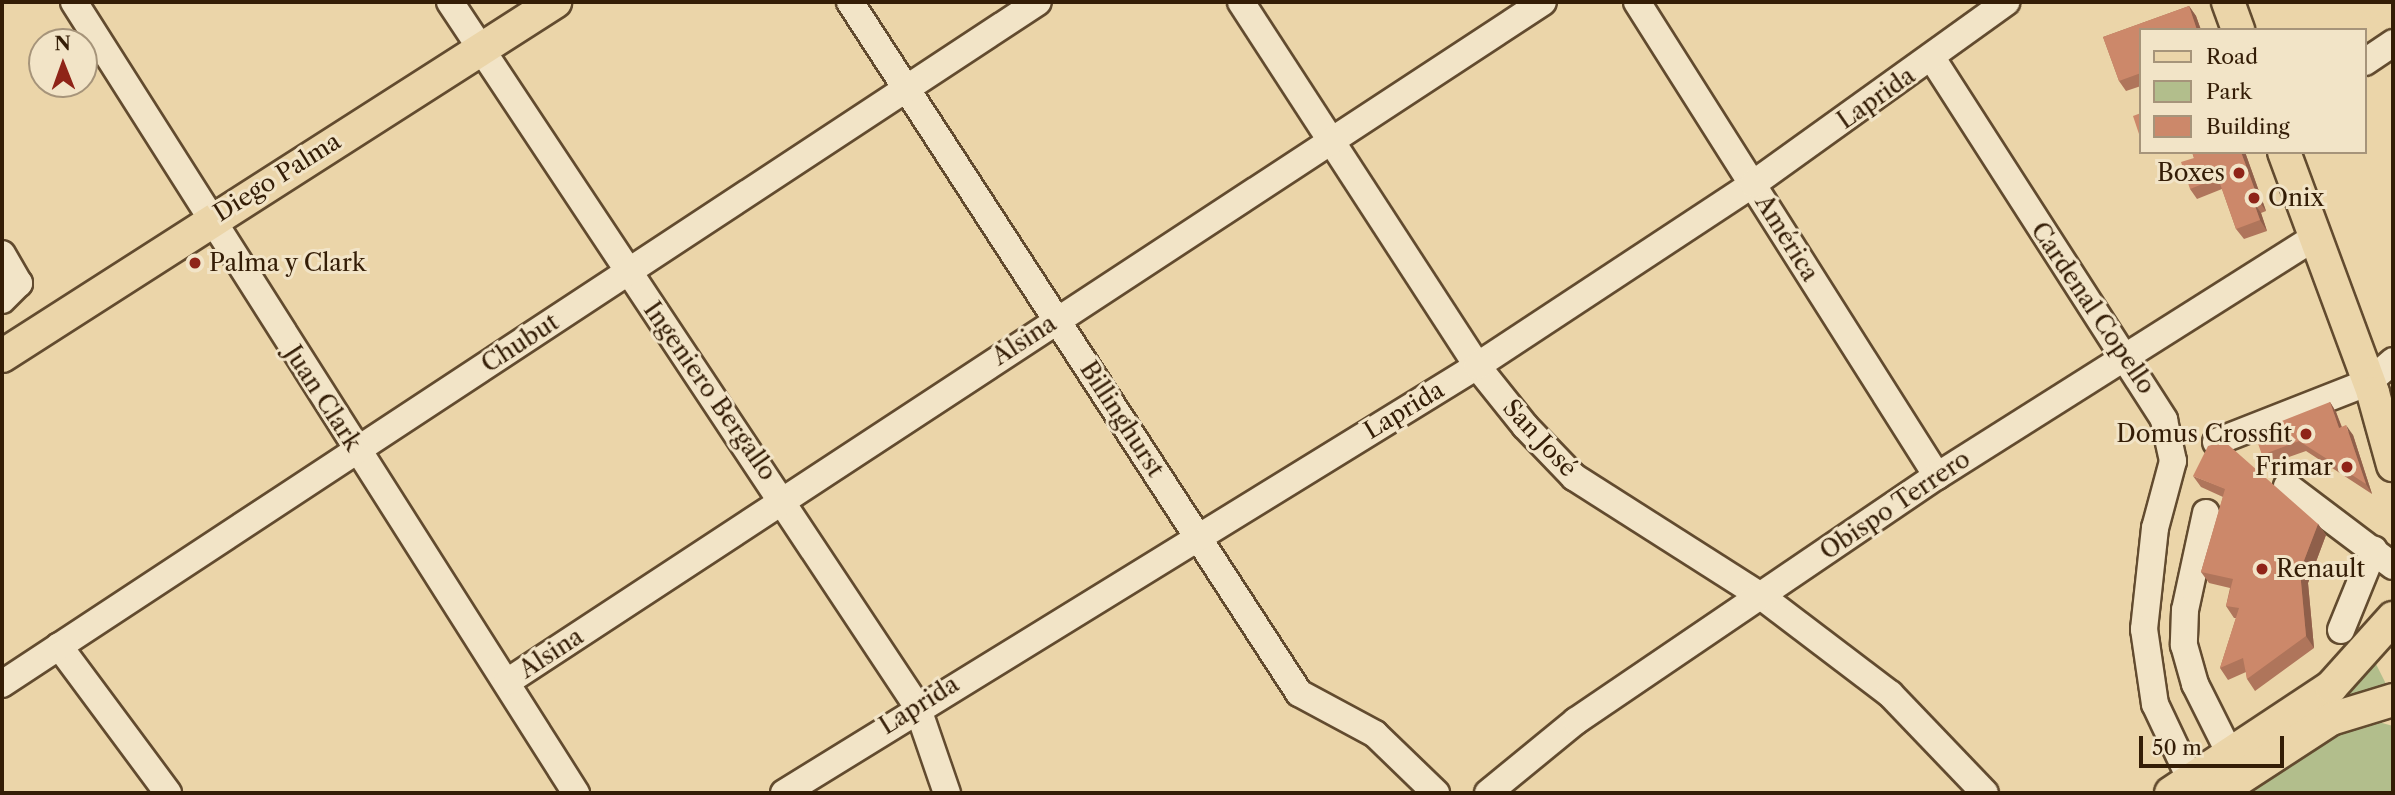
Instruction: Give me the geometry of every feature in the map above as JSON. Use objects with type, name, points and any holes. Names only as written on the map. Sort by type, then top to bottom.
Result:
[{"type":"main road","name":"Diego Palma","points":[[2,356],[208,221],[555,2]]},
{"type":"main road","points":[[2228,2],[2237,28]]},
{"type":"main road","points":[[2285,154],[2392,452]]},
{"type":"main road","points":[[2193,789],[2230,754],[2332,687],[2393,618]]},
{"type":"main road","points":[[2193,789],[2331,719],[2393,700]]},
{"type":"street","name":"Juan Clark","points":[[74,2],[208,221],[576,793]]},
{"type":"street","name":"Ingeniero Bergallo","points":[[450,2],[479,50],[628,272],[785,499],[917,706],[947,793]]},
{"type":"street","name":"Billinghurst","points":[[850,2],[904,90],[1057,319],[1299,693],[1376,734],[1436,793]]},
{"type":"street","name":"Chubut","points":[[2,684],[1038,2]]},
{"type":"street","name":"San José","points":[[1241,2],[1477,366],[1574,477],[1761,596],[1890,694],[1985,793]]},
{"type":"street","name":"Alsina","points":[[507,682],[1329,138],[1543,2]]},
{"type":"street","name":"América","points":[[1637,2],[1937,476]]},
{"type":"street","name":"Laprida","points":[[784,793],[917,706],[1477,366],[1753,184],[1932,58],[2006,2]]},
{"type":"street","points":[[2367,61],[2393,43]]},
{"type":"street","name":"Cardenal Copello","points":[[1932,58],[2120,356],[2154,400],[2170,440],[2173,461],[2155,528],[2144,629],[2155,704],[2193,789]]},
{"type":"street","name":"Obispo Terrero","points":[[1488,793],[1576,721],[1937,476],[2120,356],[2315,237]]},
{"type":"street","points":[[2,254],[19,283],[2,300]]},
{"type":"street","points":[[2216,442],[2369,382],[2393,361]]},
{"type":"street","points":[[2287,486],[2384,557],[2341,630]]},
{"type":"street","points":[[2206,513],[2184,645],[2230,754]]},
{"type":"street","points":[[59,646],[168,793]]},
{"type":"green space","points":[[2376,664],[2389,690],[2335,702],[2363,677]]},
{"type":"green space","points":[[2368,719],[2393,726],[2393,793],[2237,793]]},
{"type":"building","points":[[2189,6],[2196,28],[2140,28],[2140,73],[2119,81],[2103,37]]},
{"type":"building","points":[[2140,113],[2140,137],[2133,116]]},
{"type":"building","points":[[2193,154],[2242,154],[2259,201],[2254,203],[2260,220],[2236,229],[2218,178],[2190,189],[2181,162],[2194,158]]},
{"type":"building","name":"Domus Crossfit","points":[[2330,402],[2339,428],[2346,425],[2366,484],[2299,441],[2262,455],[2254,432]]},
{"type":"building","name":"Renault","points":[[2224,441],[2318,524],[2300,571],[2306,636],[2247,679],[2243,658],[2220,668],[2239,608],[2226,606],[2233,579],[2201,572],[2225,489],[2193,476],[2208,446]]},
{"type":"place","name":"Boxes","points":[[2239,173]]},
{"type":"place","name":"Onix","points":[[2254,198]]},
{"type":"place","name":"Palma y Clark","points":[[195,263]]},
{"type":"place","name":"Domus Crossfit","points":[[2306,434]]},
{"type":"place","name":"Frimar","points":[[2347,467]]},
{"type":"place","name":"Renault","points":[[2262,569]]}]
